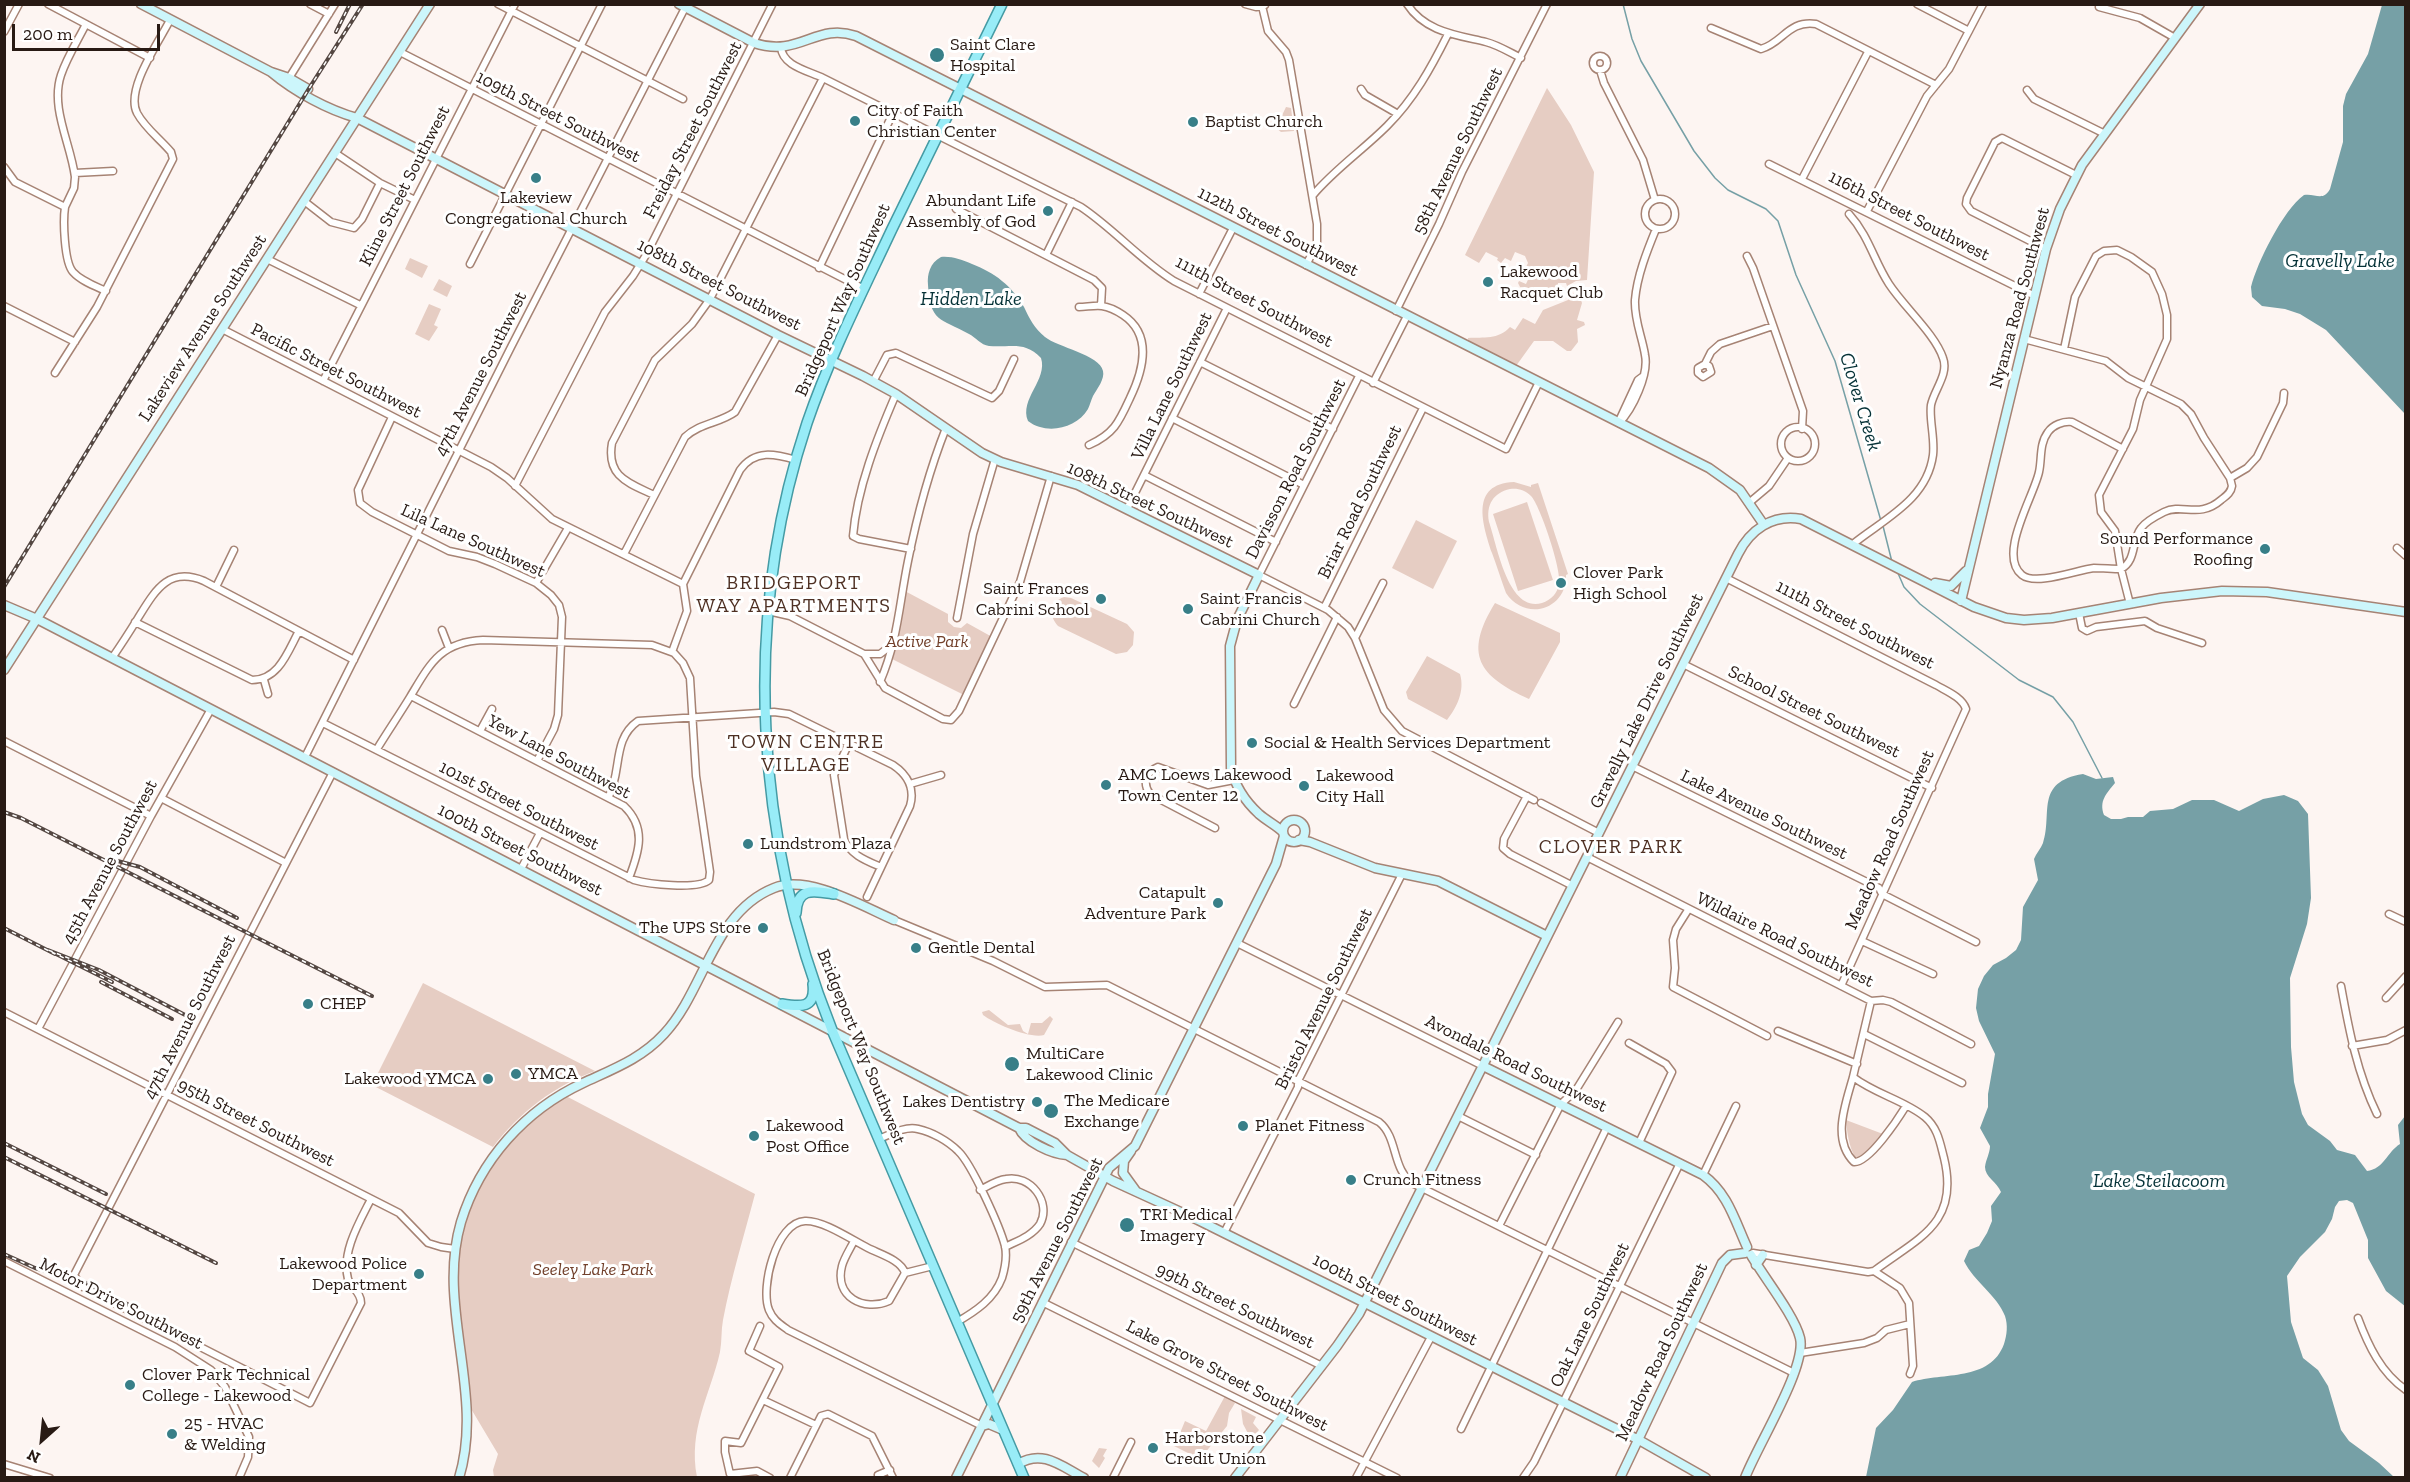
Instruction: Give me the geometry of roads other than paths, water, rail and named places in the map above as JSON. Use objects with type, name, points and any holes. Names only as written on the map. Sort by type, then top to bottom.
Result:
[{"type":"main road","name":"Bridgeport Way Southwest","points":[[1002,4],[937,135],[831,360],[796,460],[780,528],[768,610],[765,647],[765,712],[773,808],[786,885],[812,973],[832,1030],[1024,1478]]},
{"type":"main road","points":[[796,924],[797,902],[801,896],[811,892],[834,894]]},
{"type":"main road","points":[[782,1004],[798,1007],[808,1003],[814,992],[812,973]]},
{"type":"street","points":[[5,31],[19,4]]},
{"type":"street","points":[[48,4],[150,58]]},
{"type":"street","name":"108th Street Southwest","points":[[141,4],[271,72],[289,78],[348,110],[357,118]]},
{"type":"street","points":[[310,4],[329,14]]},
{"type":"street","points":[[289,78],[335,4]]},
{"type":"street","name":"Lakeview Avenue Southwest","points":[[4,670],[430,4]]},
{"type":"street","points":[[498,4],[513,8],[580,47],[683,99]]},
{"type":"street","points":[[470,264],[602,4]]},
{"type":"street","points":[[1245,4],[1256,7],[1264,5],[1268,31],[1286,52],[1289,60],[1313,195],[1318,238],[1306,265]]},
{"type":"street","points":[[1407,4],[1415,15],[1448,34],[1487,42],[1521,58]]},
{"type":"street","name":"58th Avenue Southwest","points":[[1396,311],[1466,162],[1547,4]]},
{"type":"street","points":[[1917,4],[1969,31]]},
{"type":"street","points":[[1867,211],[1927,96],[1949,69],[1983,4]]},
{"type":"street","name":"Nyanza Road Southwest","points":[[1961,601],[2046,249],[2060,209],[2076,175],[2200,4]]},
{"type":"street","name":"Freiday Street Southwest","points":[[515,486],[605,312],[641,264],[772,5]]},
{"type":"street","points":[[684,6],[754,43]]},
{"type":"street","name":"47th Avenue Southwest","points":[[305,758],[458,451],[609,159],[684,6]]},
{"type":"street","points":[[2099,7],[2140,18],[2175,39]]},
{"type":"street","name":"Kline Street Southwest","points":[[323,381],[513,8]]},
{"type":"street","points":[[55,372],[106,291],[173,158],[171,152],[141,119],[134,105],[136,89],[170,20]]},
{"type":"street","points":[[86,24],[62,72],[58,91],[60,114],[75,173],[75,185],[65,207],[64,218],[69,267],[76,275],[106,291]]},
{"type":"street","points":[[1711,28],[1761,49],[1797,25],[1816,24],[1936,85]]},
{"type":"street","name":"112th Street Southwest","points":[[754,43],[781,47],[795,45],[831,32],[856,36],[1725,478],[1750,502],[1764,525]]},
{"type":"street","points":[[1313,195],[1327,179],[1379,134],[1398,114],[1421,86],[1448,34]]},
{"type":"street","name":"111th Street Southwest","points":[[781,47],[781,53],[787,62],[1072,202],[1112,230],[1158,270],[1199,294],[1506,449],[1539,382]]},
{"type":"street","points":[[1802,179],[1868,51]]},
{"type":"street","name":"109th Street Southwest","points":[[400,52],[864,289]]},
{"type":"street","points":[[1600,70],[1604,83],[1643,160],[1655,200]]},
{"type":"street","name":"108th Street Southwest","points":[[271,72],[303,93],[344,114],[357,118],[778,335],[873,381],[995,459],[1078,485],[1259,575]]},
{"type":"street","points":[[654,495],[617,474],[610,458],[612,443],[655,360],[692,324],[710,299],[823,78]]},
{"type":"street","points":[[1361,89],[1365,95],[1398,114]]},
{"type":"street","points":[[2027,90],[2034,99],[2105,134]]},
{"type":"street","points":[[819,268],[893,113]]},
{"type":"street","points":[[2046,249],[1967,207],[1967,198],[1995,142],[1999,139],[2005,139],[2076,175]]},
{"type":"street","points":[[335,153],[380,183],[415,200]]},
{"type":"street","name":"116th Street Southwest","points":[[1769,164],[2035,296]]},
{"type":"street","points":[[4,168],[15,182],[65,207]]},
{"type":"street","points":[[75,173],[113,171]]},
{"type":"street","points":[[304,201],[331,222],[351,228],[357,227],[380,183]]},
{"type":"street","points":[[1655,200],[1669,203],[1674,216],[1670,225],[1661,229],[1648,223],[1645,215],[1648,206],[1655,200]]},
{"type":"street","points":[[1046,255],[1072,202]]},
{"type":"street","points":[[956,209],[1100,285],[1101,306]]},
{"type":"street","points":[[1849,213],[1873,248],[1888,282],[1939,349],[1945,362],[1944,373],[1931,405],[1934,434],[1930,467],[1913,496],[1889,520],[1853,544]]},
{"type":"street","points":[[1199,294],[1233,228]]},
{"type":"street","points":[[1619,423],[1638,380],[1642,377],[1646,357],[1636,317],[1636,294],[1656,228]]},
{"type":"street","points":[[2064,349],[2076,292],[2090,263],[2099,253],[2107,250],[2124,253],[2154,274],[2167,315],[2168,339],[2146,386],[2135,425],[2102,487],[2098,503],[2101,512],[2115,531],[2130,603]]},
{"type":"street","points":[[1747,256],[1803,411],[1802,429]]},
{"type":"street","points":[[267,259],[360,305]]},
{"type":"street","points":[[4,306],[75,342]]},
{"type":"street","points":[[1079,307],[1101,306],[1122,314],[1141,335],[1143,356],[1136,386],[1115,427],[1102,439],[1089,445]]},
{"type":"street","name":"Villa Lane Southwest","points":[[1127,509],[1227,308]]},
{"type":"street","points":[[1373,383],[1407,316]]},
{"type":"street","points":[[1705,364],[1711,352],[1720,344],[1773,326]]},
{"type":"street","name":"Pacific Street Southwest","points":[[222,329],[491,467],[545,514],[568,528],[684,584]]},
{"type":"street","points":[[624,554],[685,437],[698,427],[727,418],[739,408],[778,335]]},
{"type":"street","points":[[2024,339],[2106,361],[2128,378],[2186,408],[2230,478],[2232,490],[2212,507],[2193,511],[2170,509],[2145,523],[2138,532],[2130,561],[2121,568],[2094,568],[2043,579],[2030,579],[2022,575],[2016,567],[2014,547],[2039,471],[2043,441],[2050,429],[2064,422],[2072,422],[2123,449]]},
{"type":"street","points":[[873,381],[887,355],[896,353],[992,398],[998,393],[1014,359]]},
{"type":"street","points":[[1200,362],[1333,429]]},
{"type":"street","name":"Davisson Road Southwest","points":[[1259,575],[1359,376]]},
{"type":"street","points":[[2230,478],[2247,468],[2257,457],[2283,403],[2284,393]]},
{"type":"street","points":[[896,394],[883,423],[865,482],[853,536],[857,539],[910,549]]},
{"type":"street","name":"Briar Road Southwest","points":[[1324,608],[1423,408]]},
{"type":"street","name":"Lila Lane Southwest","points":[[392,417],[357,490],[362,506],[449,551],[482,558],[536,583],[552,595],[561,611],[558,715],[554,729],[537,761]]},
{"type":"street","points":[[1172,418],[1304,485]]},
{"type":"street","points":[[880,682],[893,651],[910,549],[927,483],[946,428]]},
{"type":"street","points":[[1802,429],[1813,437],[1812,453],[1804,460],[1788,458],[1782,449],[1782,439],[1789,430],[1802,429]]},
{"type":"street","points":[[672,652],[687,611],[684,584],[744,464],[765,454],[796,460]]},
{"type":"street","points":[[1750,502],[1769,486],[1788,458]]},
{"type":"street","points":[[957,618],[973,534],[995,459]]},
{"type":"street","points":[[1144,475],[1275,542]]},
{"type":"street","points":[[864,654],[880,682],[893,693],[943,719],[951,720],[959,711],[1014,596],[1051,476]]},
{"type":"street","points":[[1764,525],[1780,518],[1801,519],[1961,601],[1987,613],[2018,620],[2079,613],[2130,603],[2210,592],[2235,591],[2267,592],[2406,612]]},
{"type":"street","name":"Gravelly Lake Drive Southwest","points":[[1235,1478],[1322,1366],[1365,1303],[1746,539],[1764,525]]},
{"type":"street","points":[[536,583],[568,528]]},
{"type":"street","points":[[2397,548],[2406,556]]},
{"type":"street","points":[[216,587],[234,550]]},
{"type":"street","points":[[1912,576],[1943,586],[1951,586],[1969,567]]},
{"type":"street","points":[[1534,800],[1431,747],[1397,726],[1381,704],[1355,638],[1337,617],[1259,575],[1237,620],[1230,646],[1231,757],[1234,780],[1252,807],[1296,841],[1310,842],[1367,866],[1438,881],[1547,936]]},
{"type":"street","points":[[112,658],[157,588],[169,580],[191,577],[216,587],[354,660]]},
{"type":"street","name":"111th Street Southwest","points":[[1726,578],[1936,685],[1958,699],[1965,707]]},
{"type":"street","points":[[1355,638],[1383,583]]},
{"type":"street","name":"100th Street Southwest","points":[[4,604],[706,964],[1019,1128],[1022,1136],[1058,1154],[1067,1155],[1136,1192],[1365,1303],[1639,1440],[1706,1478]]},
{"type":"street","points":[[768,610],[790,616],[864,654],[873,655],[884,652],[891,646],[897,634]]},
{"type":"street","points":[[2079,613],[2082,628],[2087,631],[2096,627],[2145,621],[2157,628],[2202,642]]},
{"type":"street","points":[[1294,704],[1337,617]]},
{"type":"street","points":[[135,622],[237,674],[249,679],[264,680],[282,663],[298,631]]},
{"type":"street","points":[[442,630],[449,648]]},
{"type":"street","points":[[377,749],[430,663],[449,648],[460,643],[483,640],[655,645],[672,652],[683,663],[690,678],[693,716]]},
{"type":"street","name":"School Street Southwest","points":[[1683,664],[1932,788]]},
{"type":"street","points":[[264,680],[268,694]]},
{"type":"street","name":"Yew Lane Southwest","points":[[411,696],[609,796],[629,811],[640,832],[640,850],[629,878]]},
{"type":"street","name":"Meadow Road Southwest","points":[[1841,986],[1932,788],[1965,713],[1965,707]]},
{"type":"street","name":"45th Avenue Southwest","points":[[38,1029],[151,816],[211,709]]},
{"type":"street","points":[[480,731],[492,709]]},
{"type":"street","points":[[609,796],[613,788],[622,740],[630,727],[643,719],[765,712],[787,713],[897,768],[910,784],[912,794],[910,806],[867,897]]},
{"type":"street","name":"101st Street Southwest","points":[[323,723],[629,878],[656,884],[698,884],[708,881],[710,872],[696,776],[693,716]]},
{"type":"street","points":[[4,741],[151,816]]},
{"type":"street","points":[[849,743],[834,775],[844,841],[855,854],[881,867]]},
{"type":"street","name":"Lake Avenue Southwest","points":[[1632,766],[1879,888],[1882,894],[1976,942]]},
{"type":"street","points":[[1215,828],[1149,794],[1145,784],[1147,777],[1152,770],[1158,767],[1208,785],[1234,780]]},
{"type":"street","name":"47th Avenue Southwest","points":[[333,772],[74,1275],[81,1286],[310,1403],[361,1303],[361,1297],[348,1278],[348,1266],[352,1240],[371,1198]]},
{"type":"street","points":[[910,784],[941,775]]},
{"type":"street","points":[[1527,796],[1504,839],[1503,848],[1573,886]]},
{"type":"street","points":[[161,798],[286,863]]},
{"type":"street","points":[[1541,803],[1599,833]]},
{"type":"street","points":[[1252,807],[1278,820],[1299,822],[1305,830],[1335,852]]},
{"type":"street","points":[[1284,834],[1284,826],[1289,821]]},
{"type":"street","points":[[1296,841],[1305,830]]},
{"type":"street","points":[[521,869],[540,833]]},
{"type":"street","name":"59th Avenue Southwest","points":[[956,1478],[1105,1176],[1119,1157],[1134,1146],[1276,864],[1284,834]]},
{"type":"street","name":"59th Avenue Southwest","points":[[1276,864],[1296,841]]},
{"type":"street","name":"Wildaire Road Southwest","points":[[1587,857],[1871,1001],[1891,1002],[1971,1044]]},
{"type":"street","name":"Bristol Avenue Southwest","points":[[1224,1233],[1294,1096],[1298,1082],[1402,874]]},
{"type":"street","points":[[459,1478],[467,1445],[468,1412],[454,1304],[455,1249],[460,1225],[474,1189],[486,1167],[507,1138],[542,1107],[582,1083],[625,1064],[656,1042],[681,1012],[723,934],[742,910],[765,892],[786,885],[807,886],[834,894],[993,961],[1045,987],[1107,985],[1382,1125],[1403,1175],[1422,1188],[1794,1373]]},
{"type":"street","points":[[1688,910],[1676,929],[1673,940],[1675,968],[1673,987],[1767,1036]]},
{"type":"street","points":[[2389,914],[2406,922]]},
{"type":"street","points":[[1862,941],[1933,974]]},
{"type":"street","name":"Avondale Road Southwest","points":[[1237,943],[1703,1175],[1715,1184],[1724,1196],[1756,1265],[1796,1327],[1801,1340],[1800,1353]]},
{"type":"street","points":[[2386,998],[2406,976]]},
{"type":"street","points":[[2341,986],[2352,1046],[2366,1092],[2377,1114]]},
{"type":"street","points":[[1871,1001],[1841,1123],[1844,1141],[1854,1162],[1859,1162],[1867,1156],[1893,1126],[1906,1106]]},
{"type":"street","name":"95th Street Southwest","points":[[4,1012],[399,1213],[428,1243],[455,1249]]},
{"type":"street","points":[[1499,1226],[1561,1104],[1576,1090],[1618,1022]]},
{"type":"street","points":[[2352,1046],[2387,1040],[2406,1030]]},
{"type":"street","points":[[1778,1031],[1857,1064]]},
{"type":"street","points":[[1864,1034],[1962,1083]]},
{"type":"street","points":[[1629,1043],[1666,1064],[1672,1072],[1640,1143]]},
{"type":"street","points":[[1749,1252],[1860,1272],[1874,1271],[1929,1231],[1938,1220],[1947,1198],[1948,1181],[1935,1127],[1925,1117],[1853,1077]]},
{"type":"street","points":[[1703,1175],[1736,1106]]},
{"type":"street","points":[[1458,1116],[1536,1155]]},
{"type":"street","points":[[1461,1429],[1606,1127]]},
{"type":"street","points":[[879,1139],[911,1128],[936,1136],[959,1152],[980,1190],[1005,1247],[1005,1266],[990,1298],[976,1311],[957,1322]]},
{"type":"street","points":[[1134,1146],[1124,1161],[1123,1170],[1136,1192]]},
{"type":"street","name":"Oak Lane Southwest","points":[[1523,1478],[1534,1462],[1563,1404],[1680,1163]]},
{"type":"street","points":[[980,1190],[1006,1178],[1017,1179],[1030,1184],[1041,1197],[1043,1214],[1036,1228],[1028,1236],[1005,1247]]},
{"type":"street","points":[[905,1274],[903,1268],[896,1262],[817,1222],[803,1221],[789,1227],[769,1269],[768,1304],[777,1322],[788,1330],[982,1426],[989,1424],[1003,1430]]},
{"type":"street","points":[[854,1241],[842,1267],[841,1275],[844,1289],[864,1305],[873,1306],[889,1300],[905,1274],[933,1266]]},
{"type":"street","name":"99th Street Southwest","points":[[1071,1242],[1322,1366]]},
{"type":"street","name":"Meadow Road Southwest","points":[[1620,1478],[1724,1260],[1733,1254],[1749,1252]]},
{"type":"street","points":[[1756,1265],[1763,1255]]},
{"type":"street","name":"Motor Drive Southwest","points":[[4,1261],[175,1347],[211,1370],[225,1387],[249,1437],[248,1457],[239,1478]]},
{"type":"street","points":[[1874,1271],[1902,1291],[1910,1306],[1913,1366],[1910,1374]]},
{"type":"street","name":"Lake Grove Street Southwest","points":[[1042,1302],[1397,1478]]},
{"type":"street","points":[[2358,1318],[2376,1357],[2393,1380],[2406,1390]]},
{"type":"street","points":[[1745,1478],[1794,1373],[1800,1353],[1864,1343],[1876,1338],[1886,1330],[1910,1324]]},
{"type":"street","points":[[760,1326],[749,1351],[779,1367],[741,1443],[725,1441],[725,1452],[729,1474],[757,1471],[770,1478]]},
{"type":"street","points":[[1356,1478],[1431,1336]]},
{"type":"street","points":[[763,1400],[816,1425]]},
{"type":"street","points":[[790,1478],[821,1416],[828,1414],[868,1433],[875,1441],[893,1478]]},
{"type":"street","points":[[1113,1478],[1131,1442]]},
{"type":"street","points":[[1018,1464],[1030,1457],[1043,1457],[1084,1478]]},
{"type":"street","points":[[4,1464],[50,1478]]},
{"type":"street","points":[[879,1478],[878,1475],[890,1470]]},
{"type":"water","name":"Gravelly Lake","points":[[2382,5],[2405,5],[2405,414],[2326,330],[2300,314],[2285,309],[2262,306],[2252,297],[2251,287],[2265,251],[2296,202],[2304,195],[2325,195],[2330,189],[2343,142],[2343,106],[2346,94],[2368,54]]},
{"type":"water","name":"Hidden Lake","points":[[941,257],[961,260],[995,276],[1014,292],[1033,323],[1045,337],[1100,365],[1103,371],[1102,381],[1083,416],[1068,425],[1052,429],[1043,428],[1028,421],[1027,405],[1041,374],[1041,358],[1035,352],[1023,347],[981,343],[934,313],[929,297],[929,273],[937,259]]},
{"type":"water","name":"Lake Steilacoom","points":[[2083,774],[2096,779],[2113,777],[2115,783],[2106,794],[2102,806],[2104,815],[2111,819],[2143,817],[2150,811],[2173,809],[2192,800],[2214,800],[2239,811],[2263,799],[2284,795],[2298,801],[2308,814],[2311,898],[2307,924],[2290,978],[2294,1082],[2302,1114],[2308,1125],[2330,1141],[2337,1150],[2355,1155],[2367,1171],[2378,1167],[2400,1144],[2398,1125],[2405,1116],[2406,1307],[2386,1291],[2368,1258],[2368,1240],[2353,1203],[2347,1200],[2339,1201],[2325,1232],[2300,1257],[2287,1276],[2291,1322],[2303,1358],[2318,1370],[2328,1386],[2341,1430],[2349,1441],[2394,1477],[1866,1477],[1876,1428],[1893,1410],[1912,1382],[1977,1370],[1988,1365],[2004,1344],[2007,1330],[2005,1316],[1997,1302],[1973,1276],[1964,1261],[1969,1250],[1979,1246],[1987,1233],[1992,1221],[1991,1206],[2001,1192],[1986,1171],[1990,1146],[1980,1128],[1988,1107],[1995,1054],[1979,1021],[1976,1008],[1978,989],[1984,976],[1993,965],[2016,950],[2021,940],[2023,907],[2038,880],[2034,859],[2046,832],[2048,801],[2051,792],[2057,784]]},
{"type":"waterway","name":"Clover Creek","points":[[1623,4],[1632,39],[1641,61],[1694,151],[1715,178],[1728,190],[1766,209],[1778,221],[1796,275],[1835,361],[1881,521]]},
{"type":"waterway","name":"Clover Creek","points":[[1883,526],[1892,562]]},
{"type":"waterway","name":"Clover Creek","points":[[1897,571],[1904,587],[1920,604],[2019,680],[2053,697],[2073,722],[2102,778]]},
{"type":"railway","points":[[336,32],[350,4]]},
{"type":"railway","points":[[4,587],[363,4]]},
{"type":"railway","points":[[4,812],[21,818],[372,996]]},
{"type":"railway","points":[[114,860],[140,867],[237,918]]},
{"type":"railway","points":[[4,928],[55,954]]},
{"type":"railway","points":[[112,982],[48,950],[99,970],[189,1017]]},
{"type":"railway","points":[[101,982],[172,1019]]},
{"type":"railway","points":[[4,1143],[106,1194]]},
{"type":"railway","points":[[4,1157],[216,1263]]},
{"type":"railway","points":[[4,1254],[35,1268],[84,1282],[186,1334]]},
{"type":"place","name":"Saint Clare Hospital","points":[[937,55]]},
{"type":"place","name":"City of Faith Christian Center","points":[[855,121]]},
{"type":"place","name":"Baptist Church","points":[[1193,122]]},
{"type":"place","name":"Lakeview Congregational Church","points":[[536,178]]},
{"type":"place","name":"Abundant Life Assembly of God","points":[[1048,211]]},
{"type":"place","name":"Lakewood Racquet Club","points":[[1488,282]]},
{"type":"place","name":"Sound Performance Roofing","points":[[2265,549]]},
{"type":"place","name":"Clover Park High School","points":[[1561,583]]},
{"type":"place","name":"Saint Frances Cabrini School","points":[[1101,599]]},
{"type":"place","name":"Saint Francis Cabrini Church","points":[[1188,609]]},
{"type":"place","name":"Social & Health Services Department","points":[[1252,743]]},
{"type":"place","name":"AMC Loews Lakewood Town Center 12","points":[[1106,785]]},
{"type":"place","name":"Lakewood City Hall","points":[[1304,786]]},
{"type":"place","name":"Lundstrom Plaza","points":[[748,844]]},
{"type":"place","name":"Catapult Adventure Park","points":[[1218,903]]},
{"type":"place","name":"The UPS Store","points":[[763,928]]},
{"type":"place","name":"Gentle Dental","points":[[916,948]]},
{"type":"place","name":"CHEP","points":[[308,1004]]},
{"type":"place","name":"MultiCare Lakewood Clinic","points":[[1012,1064]]},
{"type":"place","name":"YMCA","points":[[516,1074]]},
{"type":"place","name":"Lakewood YMCA","points":[[488,1079]]},
{"type":"place","name":"Lakes Dentistry","points":[[1037,1102]]},
{"type":"place","name":"The Medicare Exchange","points":[[1051,1111]]},
{"type":"place","name":"Planet Fitness","points":[[1243,1126]]},
{"type":"place","name":"Lakewood Post Office","points":[[754,1136]]},
{"type":"place","name":"Crunch Fitness","points":[[1351,1180]]},
{"type":"place","name":"TRI Medical Imagery","points":[[1127,1225]]},
{"type":"place","name":"Lakewood Police Department","points":[[419,1274]]},
{"type":"place","name":"Clover Park Technical College - Lakewood","points":[[130,1385]]},
{"type":"place","name":"25 - HVAC & Welding","points":[[172,1434]]},
{"type":"place","name":"Harborstone Credit Union","points":[[1153,1448]]},
{"type":"district","name":"BRIDGEPORT WAY APARTMENTS","points":[[794,594]]},
{"type":"district","name":"TOWN CENTRE VILLAGE","points":[[806,754]]},
{"type":"district","name":"CLOVER PARK","points":[[1611,847]]},
{"type":"park label","name":"Active Park","points":[[927,642]]},
{"type":"park label","name":"Seeley Lake Park","points":[[593,1270]]}]
